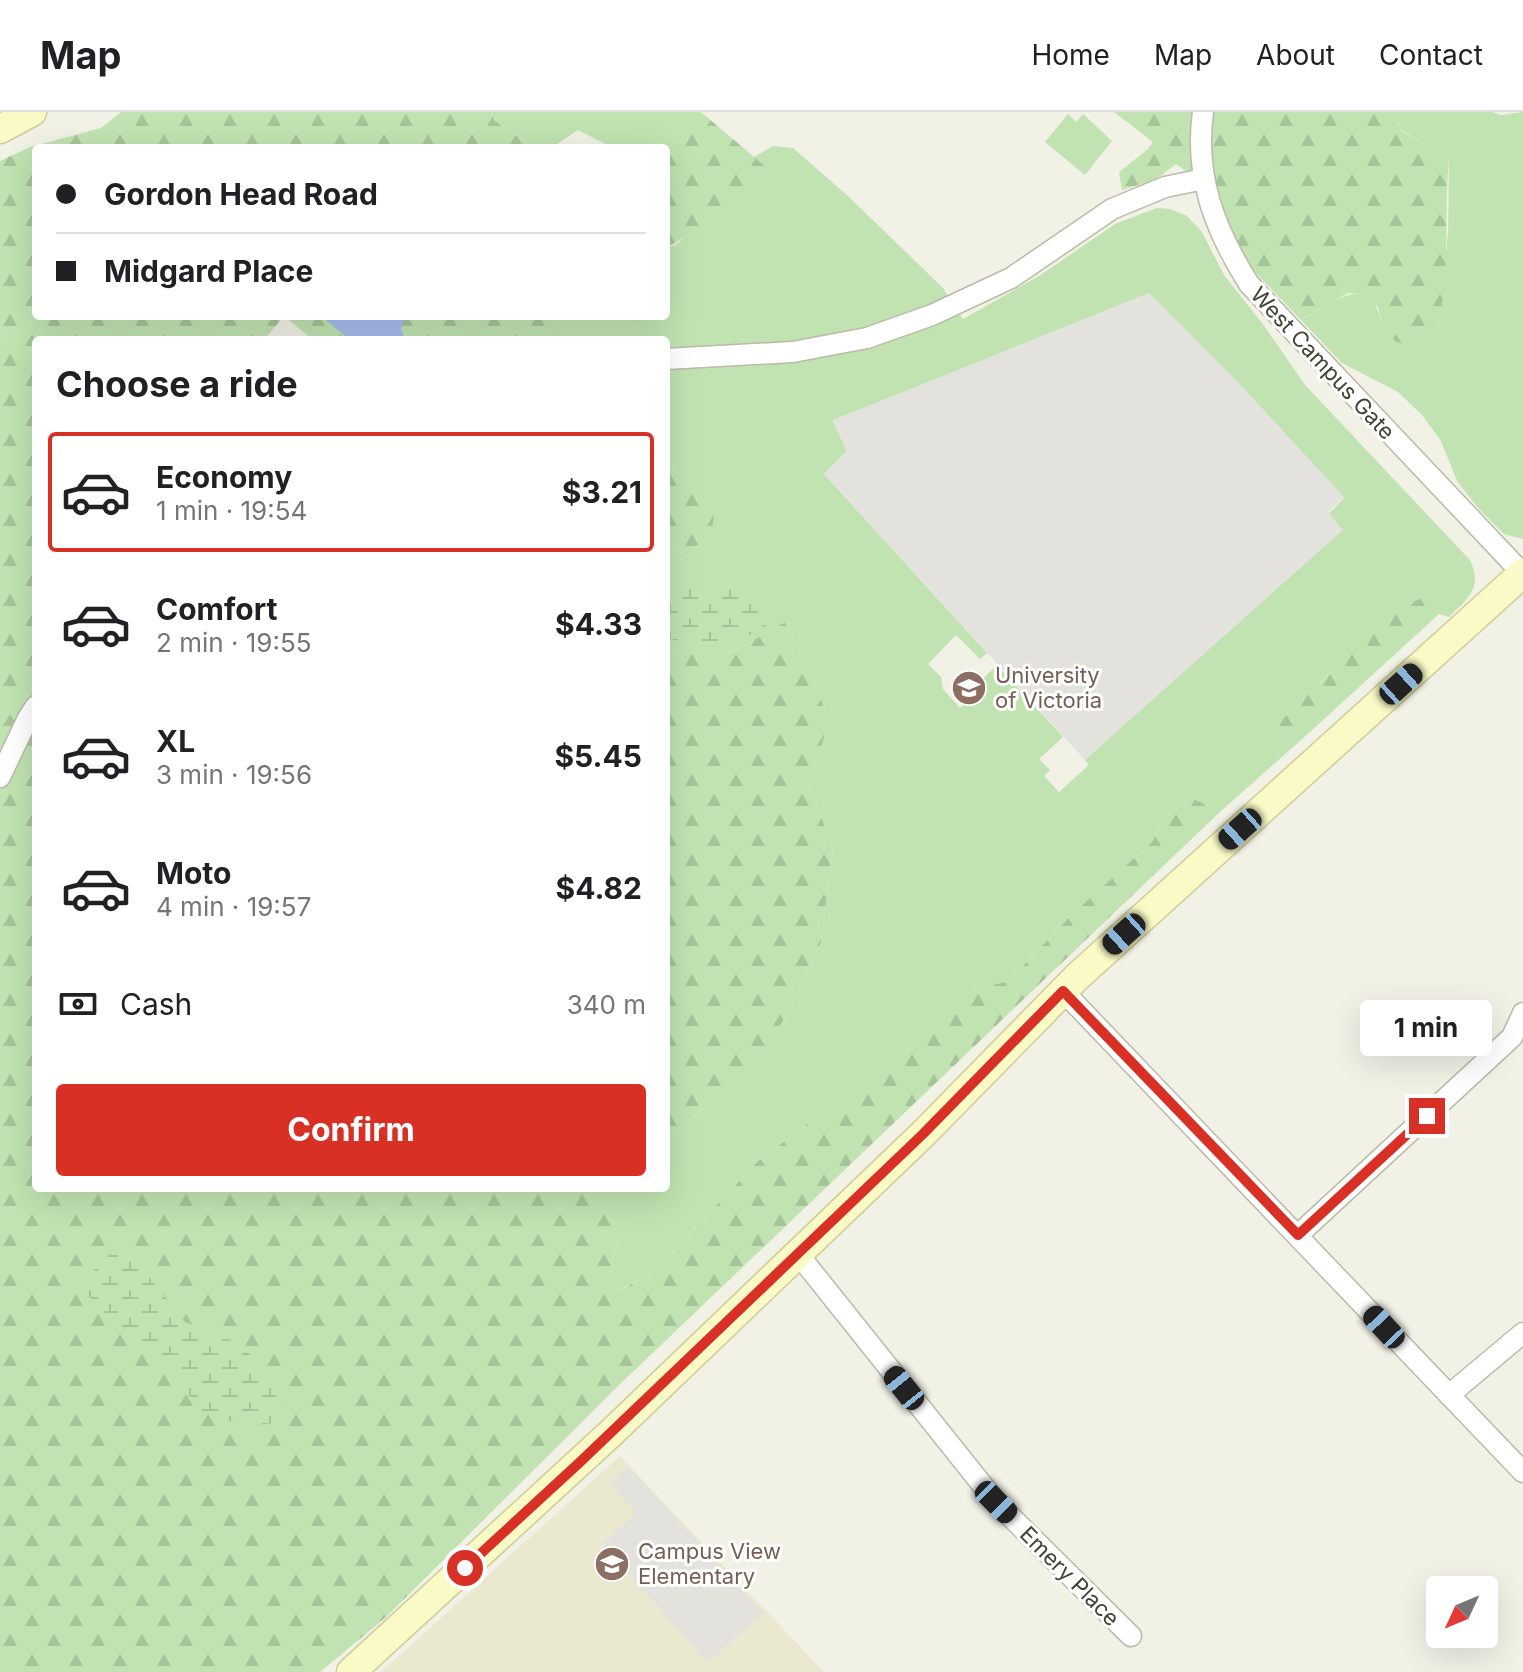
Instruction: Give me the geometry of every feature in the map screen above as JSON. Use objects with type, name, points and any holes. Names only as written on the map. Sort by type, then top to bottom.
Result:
[{"type":"street","points":[[0,129],[32,112]]},
{"type":"street","name":"West Campus Gate","points":[[1203,112],[1201,150],[1204,179],[1221,237],[1249,284],[1523,574]]},
{"type":"street","points":[[670,359],[793,352],[867,338],[932,315],[1011,278],[1112,209],[1165,187],[1204,179]]},
{"type":"street","points":[[351,1672],[579,1463],[798,1254],[923,1134],[1063,991],[1523,574]]},
{"type":"street","points":[[0,777],[32,714]]},
{"type":"street","points":[[1063,991],[1523,1472]]},
{"type":"street","points":[[1298,1235],[1512,1037],[1523,1013]]},
{"type":"street","name":"Emery Place","points":[[798,1254],[996,1502],[1131,1636]]},
{"type":"street","points":[[1449,1395],[1523,1333]]},
{"type":"shaded area","points":[[1149,293],[1344,497],[1328,512],[1343,530],[1085,760],[824,474],[847,451],[833,420]]},
{"type":"shaded area","name":"Campus View Elementary","points":[[620,1456],[824,1672],[381,1672]]},
{"type":"shaded area","points":[[628,1466],[763,1613],[708,1663],[602,1544],[636,1513],[610,1483]]},
{"type":"green space","points":[[121,112],[492,112],[494,120],[527,144],[41,144],[101,128]]},
{"type":"green space","points":[[492,112],[702,113],[659,144],[605,144],[578,130],[557,144],[527,144],[494,120]]},
{"type":"green space","points":[[1114,112],[1397,112],[1401,131],[1449,158],[1445,279],[1438,327],[1431,350],[1420,352],[1395,341],[1381,321],[1378,307],[1361,294],[1348,293],[1301,320],[1250,267],[1226,223],[1215,192],[1176,164],[1155,180],[1122,190],[1119,172],[1153,142]]},
{"type":"green space","points":[[1397,112],[1492,112],[1501,115],[1523,112],[1523,539],[1504,534],[1478,508],[1457,481],[1441,441],[1422,415],[1398,392],[1342,363],[1301,320],[1336,300],[1358,294],[1368,297],[1375,305],[1381,321],[1438,330],[1448,232],[1449,159],[1401,130]]},
{"type":"green space","points":[[702,113],[772,172],[737,207],[670,246],[670,144],[659,144]]},
{"type":"green space","points":[[1068,114],[1076,122],[1083,114],[1112,141],[1085,175],[1045,142]]},
{"type":"green space","points":[[773,146],[793,148],[943,288],[963,319],[1039,276],[1115,224],[1157,208],[1187,216],[1202,232],[1224,275],[1305,385],[1470,560],[1475,578],[1472,592],[1449,617],[1439,614],[1423,598],[1335,668],[1276,726],[1284,732],[1310,732],[1221,811],[1191,798],[1167,815],[1152,842],[1071,915],[1009,981],[973,990],[897,1061],[855,1088],[758,1161],[654,1272],[619,1290],[609,1278],[620,1231],[589,1192],[670,1192],[670,1136],[767,1046],[789,1011],[821,942],[833,849],[809,783],[830,720],[786,622],[724,654],[688,653],[670,646],[670,550],[684,553],[715,509],[673,469],[670,461],[670,336],[560,336],[568,320],[670,320],[670,247],[772,172],[754,157]],"holes":[[[1149,293],[1245,390],[1344,498],[1085,760],[1089,765],[1059,792],[1044,776],[1050,770],[1039,759],[1063,737],[997,665],[975,686],[978,691],[960,708],[943,689],[941,677],[928,664],[956,635],[980,659],[987,653],[824,474],[847,451],[833,421]]]},
{"type":"green space","points":[[30,147],[32,320],[281,320],[267,336],[32,336],[32,1192],[589,1192],[620,1231],[609,1278],[620,1290],[654,1272],[758,1161],[855,1088],[897,1061],[973,990],[1009,981],[1071,915],[1152,842],[1167,815],[1191,798],[1221,811],[617,1387],[386,1617],[320,1672],[0,1672],[0,161]]},
{"type":"green space","points":[[289,320],[568,320],[560,336],[308,336]]},
{"type":"green space","points":[[670,461],[673,469],[715,508],[711,537],[684,553],[670,550]]},
{"type":"green space","points":[[670,587],[733,588],[762,604],[769,614],[769,623],[745,637],[722,643],[670,639]]},
{"type":"green space","points":[[1424,598],[1439,614],[1310,732],[1284,732],[1276,726],[1374,626],[1396,610]]},
{"type":"green space","points":[[786,622],[830,720],[809,783],[833,849],[821,942],[789,1011],[767,1047],[670,1136],[670,646],[688,653],[724,654]]},
{"type":"green space","points":[[122,1243],[185,1322],[245,1346],[280,1403],[279,1422],[248,1427],[196,1408],[175,1367],[130,1338],[81,1288],[99,1264]]},
{"type":"water","points":[[326,320],[403,320],[401,330],[404,336],[345,336]]},
{"type":"place","name":"University of Victoria","points":[[969,688]]},
{"type":"place","name":"Campus View Elementary","points":[[612,1564]]},
{"type":"route","points":[[465,1568],[923,1134],[1063,991],[1298,1235],[1427,1116]]}]
